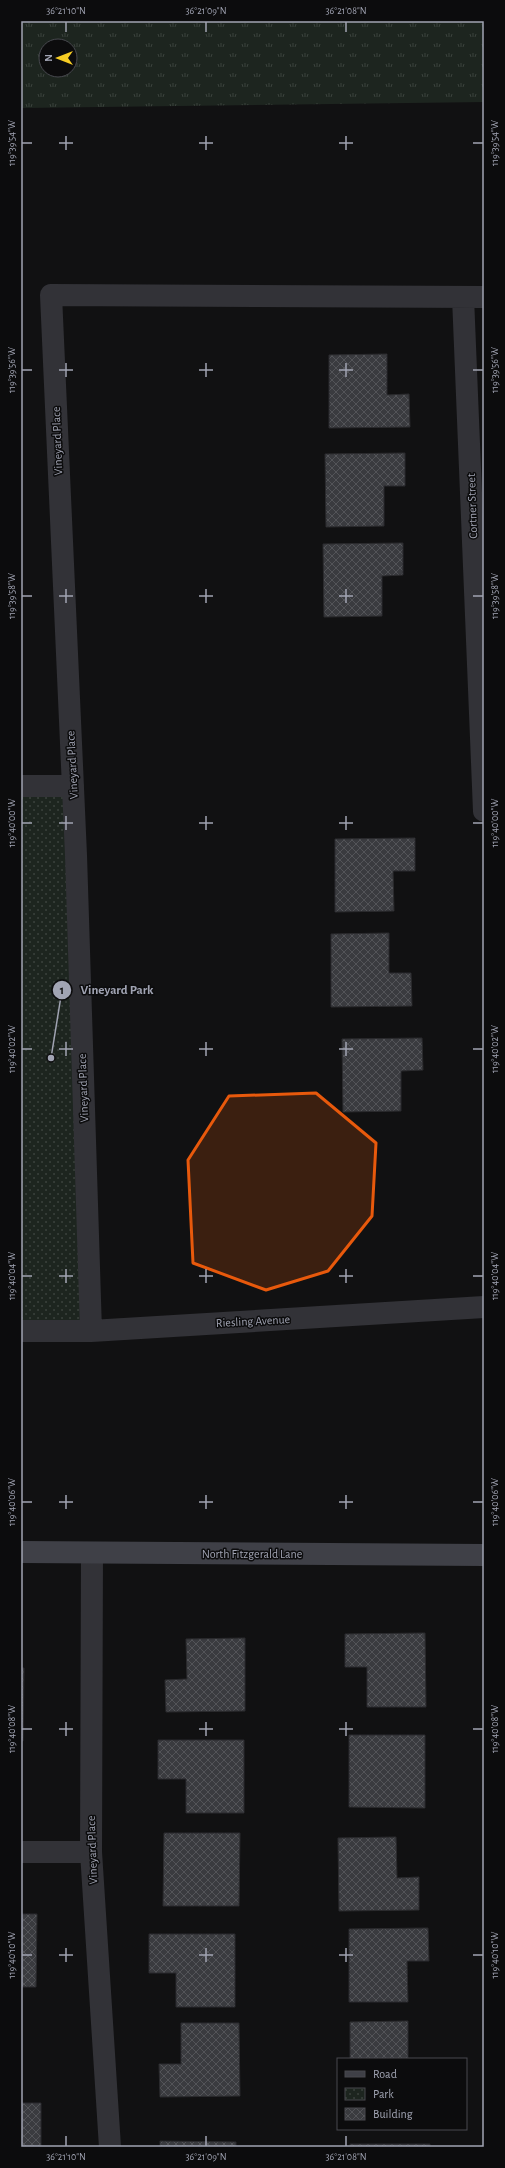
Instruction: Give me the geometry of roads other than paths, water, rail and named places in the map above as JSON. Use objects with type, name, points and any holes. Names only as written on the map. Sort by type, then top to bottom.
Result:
[{"type":"street","name":"Vineyard Place","points":[[91,1331],[73,786],[51,295],[474,297]]},
{"type":"street","name":"Cortner Street","points":[[474,297],[484,811]]},
{"type":"street","points":[[21,786],[73,786]]},
{"type":"street","name":"Riesling Avenue","points":[[21,1331],[91,1331],[484,1307]]},
{"type":"street","name":"North Fitzgerald Lane","points":[[21,1552],[484,1555]]},
{"type":"street","name":"Vineyard Place","points":[[92,1553],[91,1852],[110,2147]]},
{"type":"street","points":[[21,1852],[91,1852]]},
{"type":"place","name":"Vineyard Park","points":[[51,1058]]}]
